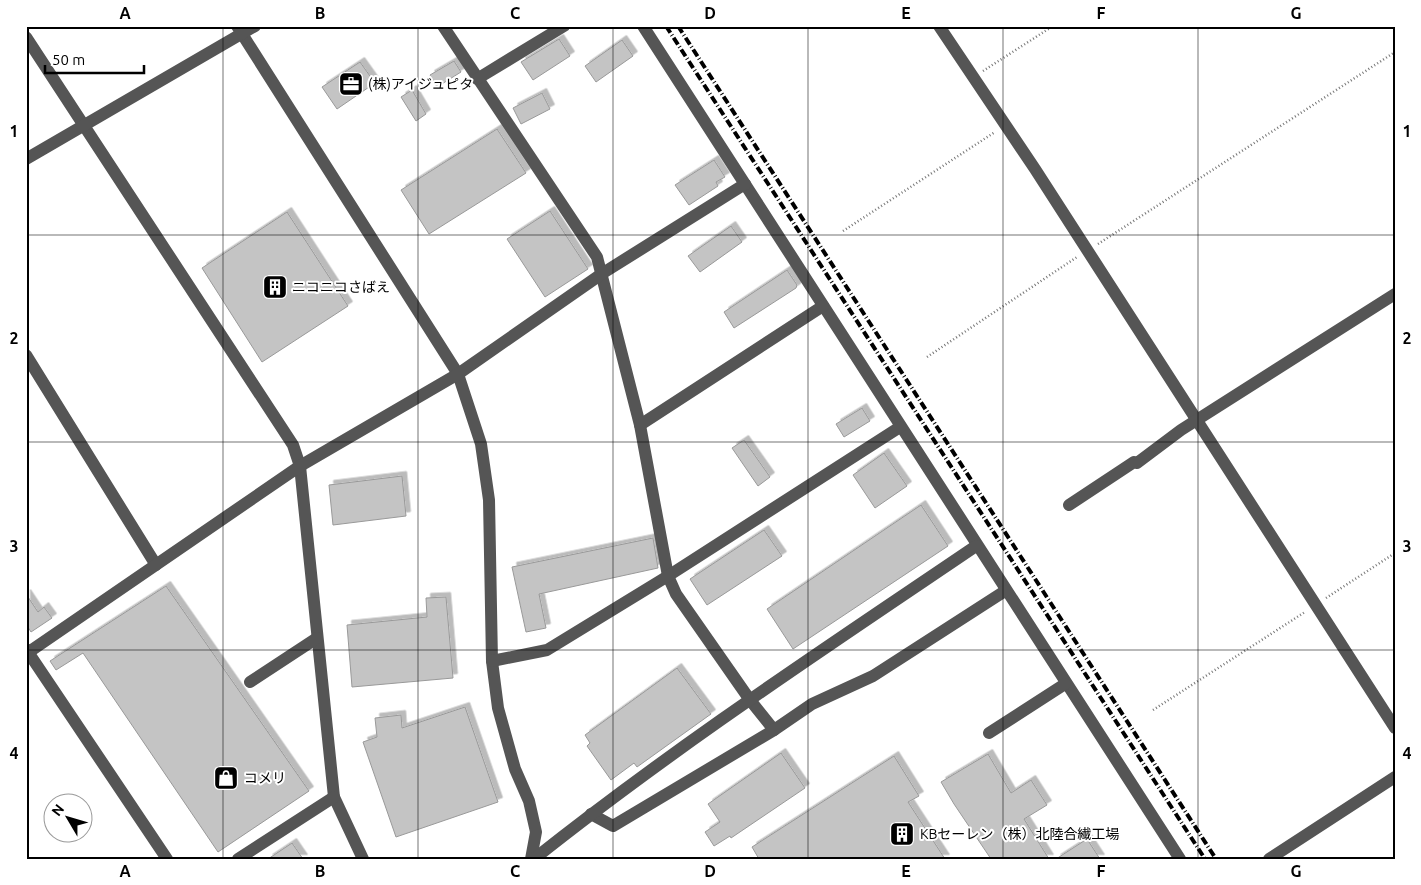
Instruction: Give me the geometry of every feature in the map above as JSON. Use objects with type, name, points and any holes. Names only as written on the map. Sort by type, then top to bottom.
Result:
[{"type":"street","points":[[26,159],[240,30],[255,26]]},
{"type":"street","points":[[443,26],[597,257],[603,274],[640,425],[668,576],[676,594],[750,700],[774,730]]},
{"type":"street","points":[[477,78],[564,26]]},
{"type":"street","points":[[643,26],[1005,591],[1180,859]]},
{"type":"street","points":[[939,26],[1087,250],[1395,728]]},
{"type":"street","points":[[240,30],[458,374],[481,444],[489,500],[492,661],[498,708],[515,770],[529,801],[536,832],[533,859]]},
{"type":"street","points":[[26,37],[293,445],[300,466],[334,797],[363,859]]},
{"type":"street","points":[[167,859],[27,652],[300,466],[458,374],[603,274],[745,184]]},
{"type":"street","points":[[1070,505],[1134,462],[1137,462],[1197,420],[1395,294]]},
{"type":"street","points":[[640,425],[823,306]]},
{"type":"street","points":[[26,355],[156,565]]},
{"type":"street","points":[[492,661],[547,650],[668,576],[900,427]]},
{"type":"street","points":[[533,859],[591,814],[750,700],[976,546]]},
{"type":"street","points":[[591,814],[613,826],[774,730],[812,704],[873,676],[1005,591]]},
{"type":"street","points":[[250,682],[318,638]]},
{"type":"street","points":[[989,733],[1065,684]]},
{"type":"street","points":[[1269,859],[1395,778]]},
{"type":"street","points":[[238,859],[334,797]]},
{"type":"path","points":[[973,77],[1053,26]]},
{"type":"path","points":[[927,357],[1087,250],[1395,52]]},
{"type":"path","points":[[843,230],[1006,126]]},
{"type":"path","points":[[1153,710],[1395,553]]},
{"type":"building","points":[[559,39],[570,56],[533,80],[521,62]]},
{"type":"building","points":[[622,40],[633,56],[596,82],[585,66]]},
{"type":"building","points":[[454,61],[461,72],[437,87],[430,75]]},
{"type":"building","points":[[360,62],[375,83],[337,109],[322,87]]},
{"type":"building","points":[[412,90],[426,114],[416,121],[401,97]]},
{"type":"building","points":[[542,93],[550,109],[521,124],[513,108]]},
{"type":"building","points":[[497,129],[526,173],[429,234],[401,190]]},
{"type":"building","points":[[714,160],[725,177],[716,182],[718,186],[689,205],[675,185]]},
{"type":"building","points":[[550,211],[588,269],[545,297],[507,239]]},
{"type":"building","name":"ニコニコさばえ","points":[[287,212],[348,306],[262,362],[202,268]]},
{"type":"building","points":[[731,226],[742,242],[700,272],[688,256]]},
{"type":"building","points":[[787,270],[797,285],[796,288],[734,328],[724,312]]},
{"type":"building","points":[[862,408],[870,421],[844,437],[836,424]]},
{"type":"building","points":[[744,440],[770,477],[758,486],[732,448]]},
{"type":"building","points":[[884,453],[907,486],[875,508],[853,475]]},
{"type":"building","points":[[402,476],[406,516],[333,525],[329,485]]},
{"type":"building","points":[[921,505],[948,546],[793,649],[767,609]]},
{"type":"building","points":[[764,530],[782,556],[707,605],[690,579]]},
{"type":"building","points":[[653,538],[658,568],[539,594],[546,628],[526,632],[512,567]]},
{"type":"building","points":[[166,586],[309,791],[218,852],[83,653],[56,670],[50,661]]},
{"type":"building","points":[[26,594],[38,612],[44,607],[52,618],[31,632],[26,624]]},
{"type":"building","points":[[446,597],[453,678],[352,687],[347,625],[427,617],[426,598]]},
{"type":"building","points":[[677,668],[711,714],[637,767],[634,763],[611,780],[587,746],[590,743],[585,735]]},
{"type":"building","points":[[465,707],[498,802],[396,837],[363,742],[377,737],[375,718],[401,715],[402,728]]},
{"type":"building","points":[[781,753],[805,788],[731,838],[730,836],[714,846],[705,832],[720,822],[708,804]]},
{"type":"building","points":[[988,754],[1011,793],[1031,780],[1047,805],[1024,819],[1049,859],[991,859],[941,782]]},
{"type":"building","points":[[894,756],[919,796],[908,802],[945,859],[759,859],[752,847]]},
{"type":"building","points":[[1087,839],[1100,859],[1056,859]]},
{"type":"building","points":[[292,843],[303,859],[268,859]]},
{"type":"railway","points":[[666,26],[1205,859]]},
{"type":"railway","points":[[678,26],[1216,859]]},
{"type":"place","name":"(株)アイジュピタ","points":[[351,84]]},
{"type":"place","name":"ニコニコさばえ","points":[[275,287]]},
{"type":"place","name":"コメリ","points":[[226,778]]},
{"type":"place","name":"KBセーレン（株）北陸合繊工場","points":[[902,834]]}]
